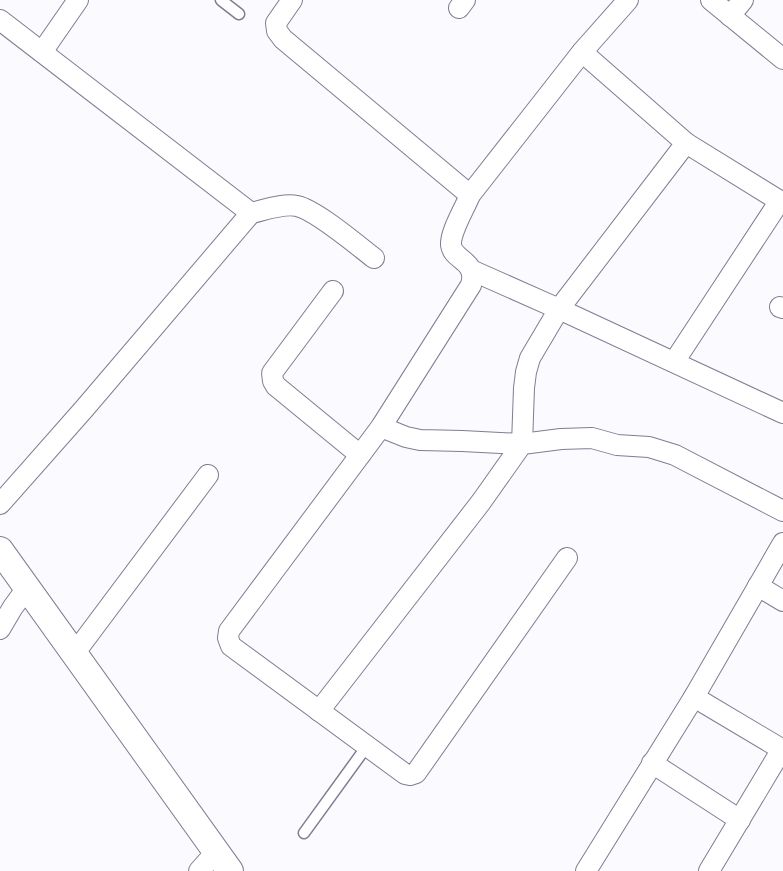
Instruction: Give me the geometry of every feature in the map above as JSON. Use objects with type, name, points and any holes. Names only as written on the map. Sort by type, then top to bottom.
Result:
[{"type":"street","points":[[42,52],[78,0]]},
{"type":"street","points":[[292,0],[276,23],[277,31],[283,39],[470,195]]},
{"type":"street","points":[[567,558],[416,773],[410,775],[405,774],[231,646],[228,638],[230,631],[381,427],[471,285],[474,277],[471,270],[452,249],[451,244],[452,235],[470,195],[582,52],[627,0]]},
{"type":"street","points":[[711,0],[783,58]]},
{"type":"street","points":[[730,15],[743,0]]},
{"type":"street","points":[[0,20],[251,213]]},
{"type":"street","points":[[582,52],[686,143],[781,202],[674,362]]},
{"type":"street","points":[[319,711],[481,502],[522,444],[524,388],[530,358],[559,309],[686,143]]},
{"type":"street","points":[[0,504],[251,213],[285,206],[298,206],[317,216],[374,258]]},
{"type":"street","points":[[471,270],[783,412]]},
{"type":"street","points":[[333,291],[272,373],[273,381],[276,386],[360,455]]},
{"type":"street","points":[[381,427],[420,440],[522,444],[592,438],[616,445],[649,447],[675,455],[783,511]]},
{"type":"street","points":[[74,654],[208,475]]},
{"type":"street","points":[[586,871],[694,698],[783,543]]},
{"type":"street","points":[[0,550],[223,862],[199,871]]},
{"type":"street","points":[[758,586],[783,601]]},
{"type":"street","points":[[0,629],[27,588]]},
{"type":"street","points":[[694,698],[783,749],[709,871]]},
{"type":"street","points":[[652,763],[740,820]]},
{"type":"lane","points":[[221,0],[239,14]]},
{"type":"lane","points":[[304,833],[367,746]]}]
